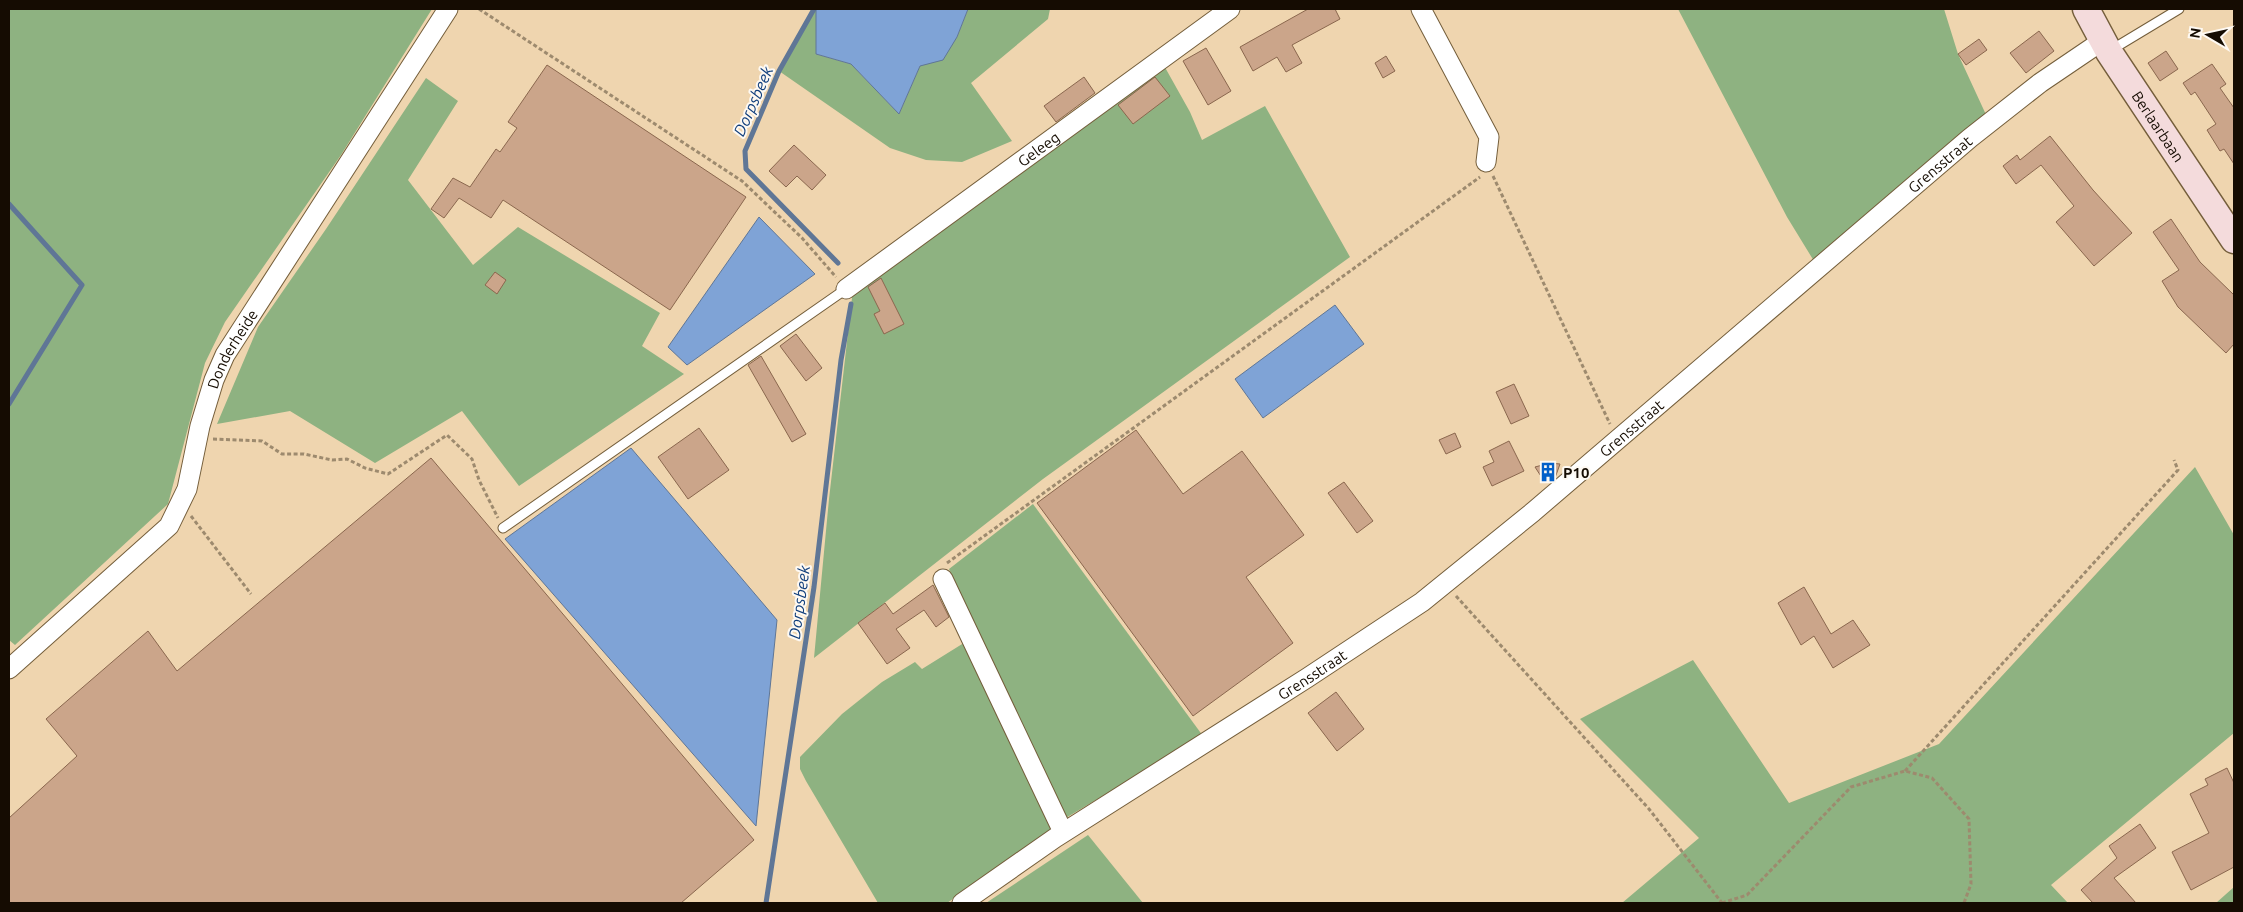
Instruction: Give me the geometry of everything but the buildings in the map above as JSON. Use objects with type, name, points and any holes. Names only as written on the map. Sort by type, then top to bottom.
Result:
[{"type":"street","name":"Donderheide","points":[[9,669],[169,526],[187,488],[197,439],[214,380],[228,350],[448,9]]},
{"type":"street","name":"Geleeg","points":[[846,289],[1230,9]]},
{"type":"street","points":[[1420,9],[1489,137],[1486,162]]},
{"type":"street","name":"Berlaarbaan","points":[[2086,9],[2105,46],[2234,240]]},
{"type":"street","name":"Grensstraat","points":[[962,903],[1063,832],[1422,602],[1533,512],[1970,138],[2040,83],[2105,46]]},
{"type":"street","points":[[943,579],[1063,832]]},
{"type":"lane","points":[[2105,46],[2179,9]]},
{"type":"lane","points":[[503,528],[846,289]]},
{"type":"path","points":[[479,9],[742,182],[802,238],[846,289]]},
{"type":"path","points":[[1486,162],[1617,439]]},
{"type":"path","points":[[943,579],[946,564],[1480,178],[1486,162]]},
{"type":"path","points":[[197,439],[262,441],[282,454],[304,454],[332,460],[347,459],[365,468],[388,474],[446,435],[472,458],[479,480],[503,528]]},
{"type":"path","points":[[1905,771],[2178,470],[2174,460]]},
{"type":"path","points":[[180,502],[251,594]]},
{"type":"path","points":[[1445,583],[1649,809],[1722,903],[1747,895],[1851,787],[1905,771],[1932,778],[1969,819],[1971,884],[1964,903]]},
{"type":"green space","points":[[9,9],[432,9],[341,155],[225,322],[205,363],[168,504],[15,645],[9,640]]},
{"type":"green space","points":[[814,9],[816,9],[816,54],[851,64],[899,114],[920,66],[957,37],[968,9],[1050,9],[1048,19],[971,83],[1012,141],[962,162],[926,160],[890,148],[779,71]]},
{"type":"green space","points":[[1678,9],[1944,9],[1958,54],[1988,119],[1817,266],[1787,217]]},
{"type":"green space","points":[[1162,62],[1190,112],[1202,140],[1265,106],[1350,257],[1043,479],[814,658],[829,499],[853,289]]},
{"type":"green space","points":[[426,78],[458,101],[408,180],[473,265],[518,227],[660,313],[642,346],[684,374],[519,486],[462,411],[375,463],[290,411],[217,424],[258,327],[326,229]]},
{"type":"green space","points":[[2195,467],[2234,535],[2234,733],[2051,885],[2068,903],[1622,903],[1699,838],[1580,719],[1693,660],[1789,803],[1939,744]]},
{"type":"green space","points":[[1033,504],[1203,736],[1064,819],[949,569]]},
{"type":"green space","points":[[967,641],[1053,830],[947,903],[878,903],[806,781],[800,769],[800,757],[842,714],[882,682],[915,662],[922,669]]},
{"type":"green space","points":[[1088,835],[1143,903],[986,903]]},
{"type":"green space","points":[[2234,887],[2234,903],[2216,903]]},
{"type":"water","points":[[816,9],[968,9],[957,37],[943,60],[920,66],[899,114],[851,64],[816,54]]},
{"type":"water","points":[[759,217],[815,274],[687,365],[668,347]]},
{"type":"water","points":[[1335,305],[1364,344],[1263,418],[1235,379]]},
{"type":"water","points":[[631,448],[777,620],[756,826],[505,539]]},
{"type":"waterway","name":"Dorpsbeek","points":[[814,9],[779,71],[745,151],[746,169],[838,263]]},
{"type":"waterway","points":[[9,204],[82,285],[9,404]]},
{"type":"waterway","name":"Dorpsbeek","points":[[766,903],[814,587],[841,360],[851,304]]},
{"type":"place","name":"P10","points":[[1548,472]]}]
